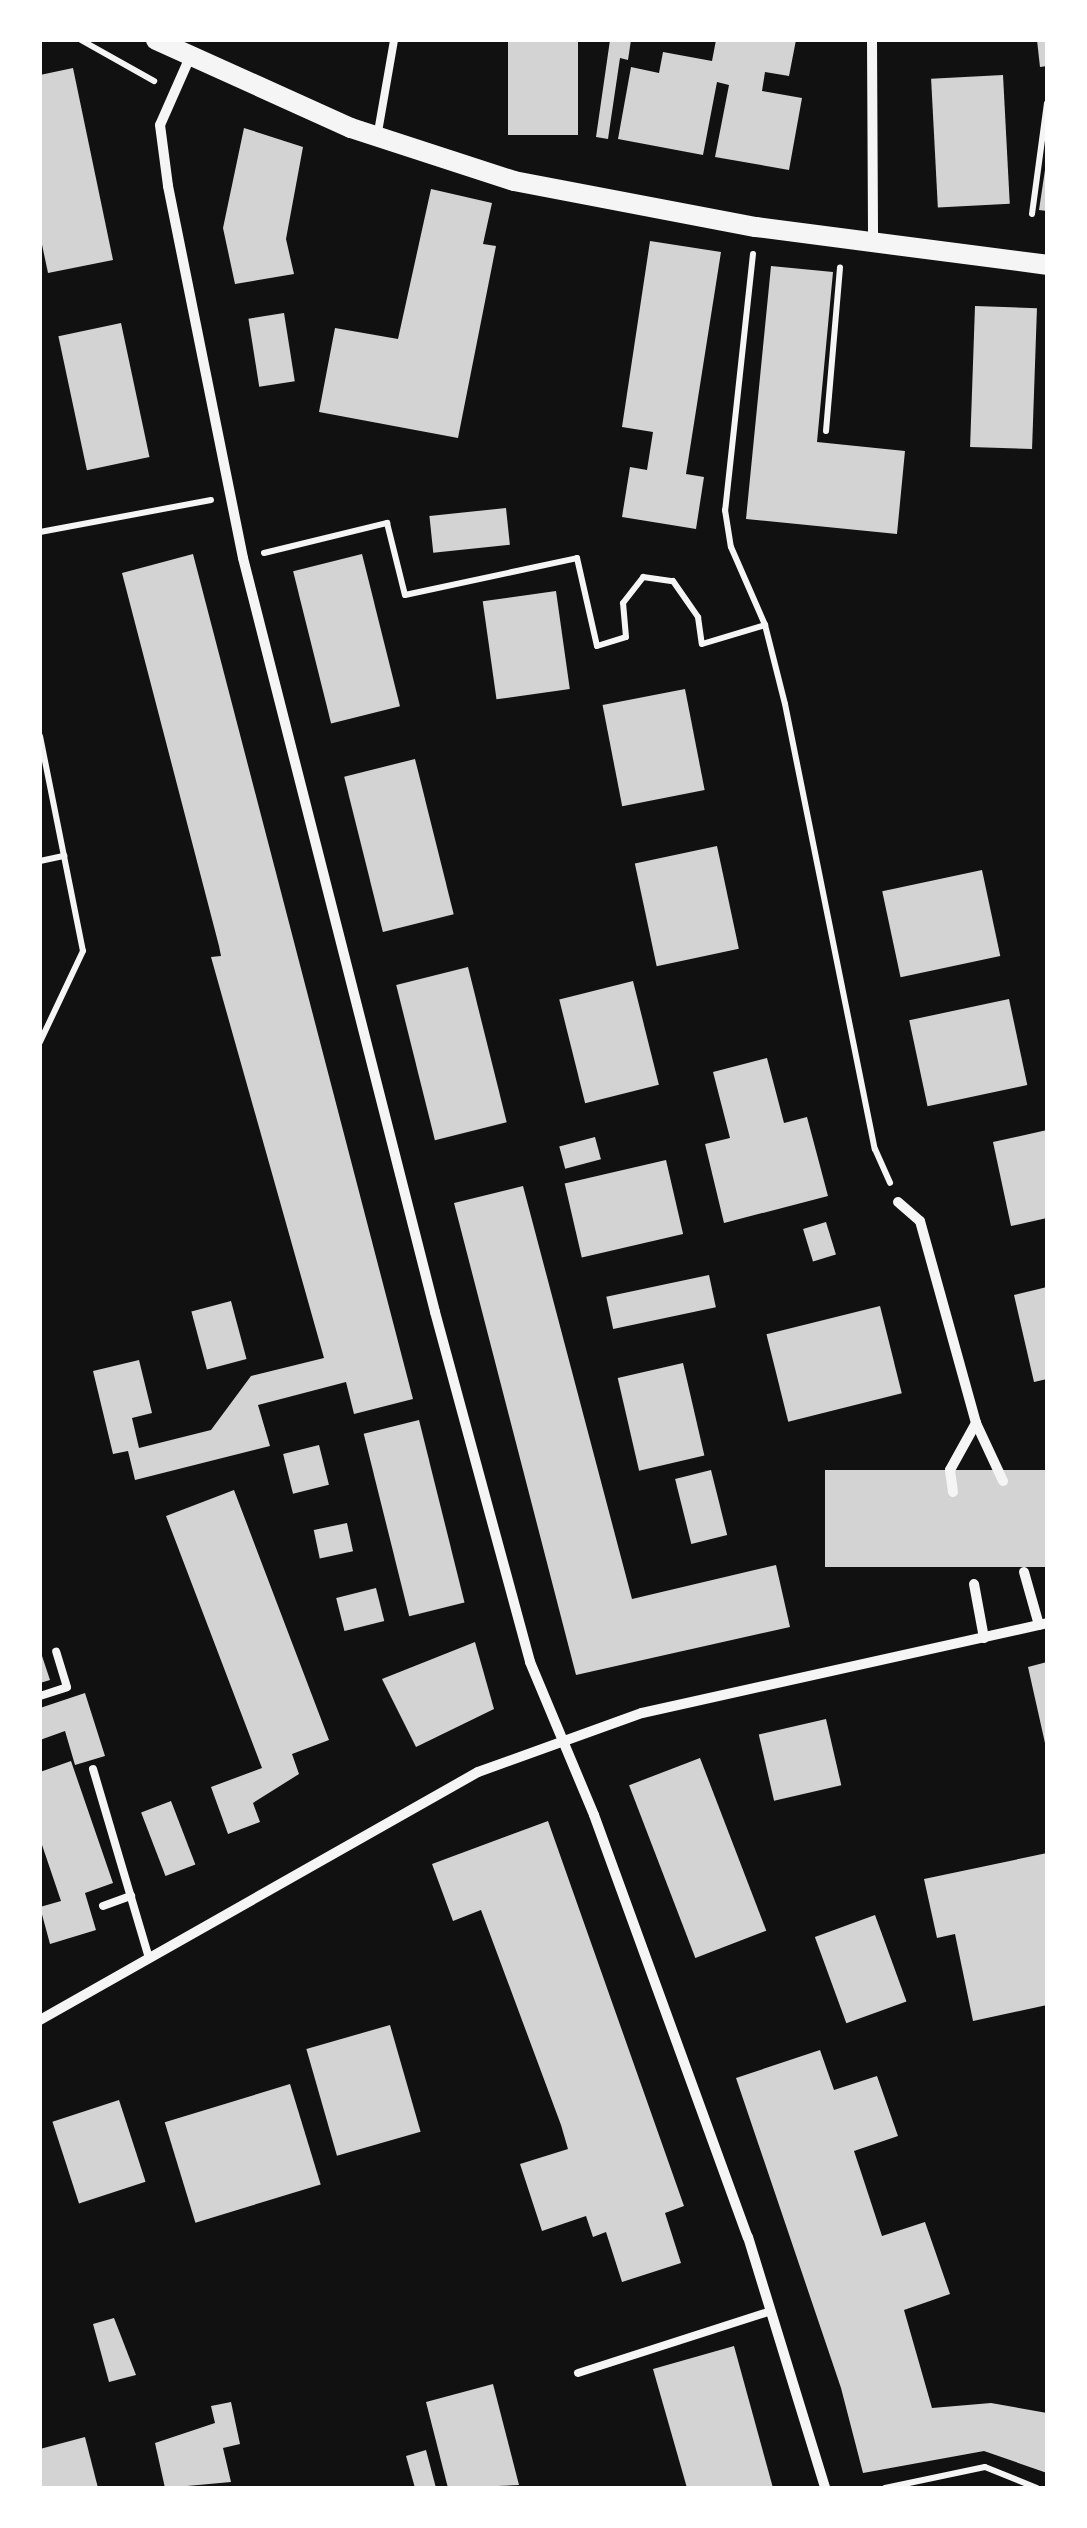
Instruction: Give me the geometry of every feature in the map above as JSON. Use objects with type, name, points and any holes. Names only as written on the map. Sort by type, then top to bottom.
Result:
[{"type":"main road","points":[[156,40],[376,137],[566,194],[756,227],[1047,265]]},
{"type":"street","points":[[872,40],[873,244]]},
{"type":"street","points":[[190,57],[160,125],[230,496],[440,1331],[530,1662],[564,1742],[771,2310],[825,2488]]},
{"type":"street","points":[[898,1202],[920,1221],[976,1422],[1003,1480]]},
{"type":"street","points":[[953,1492],[950,1470],[976,1422]]},
{"type":"street","points":[[40,2020],[406,1809],[478,1772],[642,1713],[1043,1624],[1024,1572]]},
{"type":"street","points":[[974,1584],[984,1638]]},
{"type":"lane","points":[[376,137],[394,40]]},
{"type":"lane","points":[[40,1696],[67,1687],[56,1652]]},
{"type":"lane","points":[[93,1769],[149,1958]]},
{"type":"lane","points":[[103,1906],[131,1896]]},
{"type":"lane","points":[[578,2373],[771,2310]]},
{"type":"path","points":[[1032,214],[1047,103]]},
{"type":"path","points":[[756,227],[725,510],[731,548],[765,626],[875,1149],[898,1202]]},
{"type":"path","points":[[826,431],[840,264]]},
{"type":"path","points":[[40,532],[230,496]]},
{"type":"path","points":[[243,558],[386,523],[405,595],[577,558],[597,646],[626,638],[624,603],[642,577],[673,581],[698,617],[702,644],[765,626]]},
{"type":"path","points":[[40,736],[44,773],[83,951],[40,1042]]},
{"type":"path","points":[[40,861],[64,856]]},
{"type":"path","points":[[885,2488],[985,2466],[1037,2488]]},
{"type":"building","points":[[508,40],[578,40],[578,135],[508,135]]},
{"type":"building","points":[[610,40],[631,40],[628,60],[620,58],[608,139],[596,137]]},
{"type":"building","points":[[716,40],[796,40],[789,76],[765,72],[762,91],[802,98],[789,170],[715,157],[729,85],[717,82],[703,155],[618,139],[631,67],[659,73],[663,52],[712,61]]},
{"type":"building","points":[[1037,40],[1047,40],[1047,66],[1040,67]]},
{"type":"building","points":[[73,68],[113,260],[48,273],[40,235],[40,75]]},
{"type":"building","points":[[1003,75],[1010,204],[938,208],[931,79]]},
{"type":"building","points":[[244,128],[303,147],[286,239],[294,274],[235,284],[223,228]]},
{"type":"building","points":[[1047,170],[1047,211],[1039,210]]},
{"type":"building","points":[[431,189],[492,203],[483,244],[496,246],[458,438],[319,412],[335,328],[398,339]]},
{"type":"building","points":[[650,241],[721,252],[686,474],[704,477],[696,529],[622,517],[630,467],[647,470],[653,432],[622,427]]},
{"type":"building","points":[[771,266],[833,272],[817,442],[905,451],[897,534],[746,519]]},
{"type":"building","points":[[975,306],[1037,308],[1032,449],[970,447]]},
{"type":"building","points":[[284,313],[295,381],[259,387],[248,319]]},
{"type":"building","points":[[121,323],[149,457],[87,470],[58,336]]},
{"type":"building","points":[[506,508],[510,545],[433,553],[429,516]]},
{"type":"building","points":[[193,554],[413,1399],[354,1414],[346,1382],[258,1405],[270,1446],[135,1480],[128,1451],[113,1454],[93,1371],[139,1360],[152,1413],[132,1418],[139,1448],[211,1430],[251,1376],[324,1358],[211,957],[221,956],[219,946],[122,573]]},
{"type":"building","points":[[362,554],[400,706],[331,724],[293,571]]},
{"type":"building","points":[[556,591],[570,689],[496,699],[483,601]]},
{"type":"building","points":[[685,689],[705,790],[622,806],[603,705]]},
{"type":"building","points":[[415,759],[454,914],[383,932],[344,777]]},
{"type":"building","points":[[717,846],[739,949],[657,966],[635,863]]},
{"type":"building","points":[[982,870],[1000,956],[901,977],[882,891]]},
{"type":"building","points":[[468,967],[507,1122],[435,1140],[396,985]]},
{"type":"building","points":[[633,981],[659,1085],[585,1103],[559,999]]},
{"type":"building","points":[[1009,999],[1027,1085],[928,1106],[909,1020]]},
{"type":"building","points":[[767,1058],[784,1123],[807,1117],[828,1196],[724,1223],[705,1144],[730,1138],[713,1072]]},
{"type":"building","points":[[1047,1130],[1047,1218],[1011,1226],[993,1142]]},
{"type":"building","points":[[595,1137],[601,1159],[565,1169],[559,1147]]},
{"type":"building","points":[[666,1160],[683,1234],[582,1257],[565,1183]]},
{"type":"building","points":[[523,1186],[632,1599],[776,1565],[790,1627],[576,1675],[454,1203]]},
{"type":"building","points":[[826,1222],[836,1255],[813,1262],[803,1229]]},
{"type":"building","points":[[709,1275],[716,1307],[613,1329],[606,1297]]},
{"type":"building","points":[[1047,1287],[1047,1379],[1034,1382],[1014,1295]]},
{"type":"building","points":[[231,1301],[247,1359],[207,1370],[191,1312]]},
{"type":"building","points":[[880,1306],[902,1393],[788,1422],[766,1334]]},
{"type":"building","points":[[683,1363],[704,1456],[639,1471],[618,1378]]},
{"type":"building","points":[[419,1420],[464,1602],[409,1616],[364,1434]]},
{"type":"building","points":[[319,1445],[329,1485],[293,1494],[283,1454]]},
{"type":"building","points":[[711,1470],[727,1535],[691,1544],[675,1479]]},
{"type":"building","points":[[825,1470],[1047,1470],[1047,1567],[825,1567]]},
{"type":"building","points":[[234,1490],[329,1740],[292,1754],[299,1774],[253,1803],[260,1822],[228,1834],[211,1787],[262,1768],[166,1516]]},
{"type":"building","points":[[347,1523],[353,1551],[320,1558],[314,1530]]},
{"type":"building","points":[[376,1588],[384,1621],[344,1631],[336,1598]]},
{"type":"building","points":[[475,1642],[494,1709],[416,1747],[382,1679]]},
{"type":"building","points":[[40,1650],[50,1680],[40,1683]]},
{"type":"building","points":[[1047,1662],[1047,1743],[1045,1743],[1028,1667]]},
{"type":"building","points":[[85,1693],[105,1756],[75,1765],[65,1731],[40,1740],[40,1708]]},
{"type":"building","points":[[826,1719],[841,1785],[774,1801],[759,1735]]},
{"type":"building","points":[[700,1758],[766,1931],[695,1958],[629,1785]]},
{"type":"building","points":[[71,1761],[113,1883],[85,1893],[96,1930],[50,1944],[40,1907],[61,1901],[40,1839],[40,1772]]},
{"type":"building","points":[[171,1801],[195,1864],[165,1876],[141,1812]]},
{"type":"building","points":[[548,1821],[684,2206],[665,2213],[681,2263],[622,2282],[606,2232],[593,2237],[586,2216],[542,2231],[520,2164],[568,2149],[561,2125],[481,1910],[453,1921],[432,1864]]},
{"type":"building","points":[[1047,1853],[1047,2005],[973,2021],[955,1934],[937,1938],[924,1879]]},
{"type":"building","points":[[875,1915],[906,2001],[846,2023],[815,1937]]},
{"type":"building","points":[[390,2025],[421,2132],[337,2156],[306,2049]]},
{"type":"building","points":[[820,2050],[834,2090],[877,2076],[898,2136],[854,2151],[882,2236],[925,2222],[950,2294],[904,2310],[932,2408],[991,2403],[1047,2413],[1047,2473],[984,2451],[863,2473],[841,2388],[736,2078]]},
{"type":"building","points":[[290,2084],[321,2184],[195,2223],[165,2122]]},
{"type":"building","points":[[119,2100],[146,2182],[79,2203],[52,2122]]},
{"type":"building","points":[[114,2318],[136,2375],[109,2382],[93,2324]]},
{"type":"building","points":[[734,2346],[773,2488],[687,2488],[653,2369]]},
{"type":"building","points":[[493,2384],[519,2485],[448,2488],[426,2402]]},
{"type":"building","points":[[231,2402],[240,2444],[223,2448],[231,2482],[165,2488],[155,2443],[215,2423],[211,2406]]},
{"type":"building","points":[[85,2437],[98,2488],[40,2488],[40,2449]]},
{"type":"building","points":[[426,2450],[436,2488],[415,2488],[406,2456]]}]
